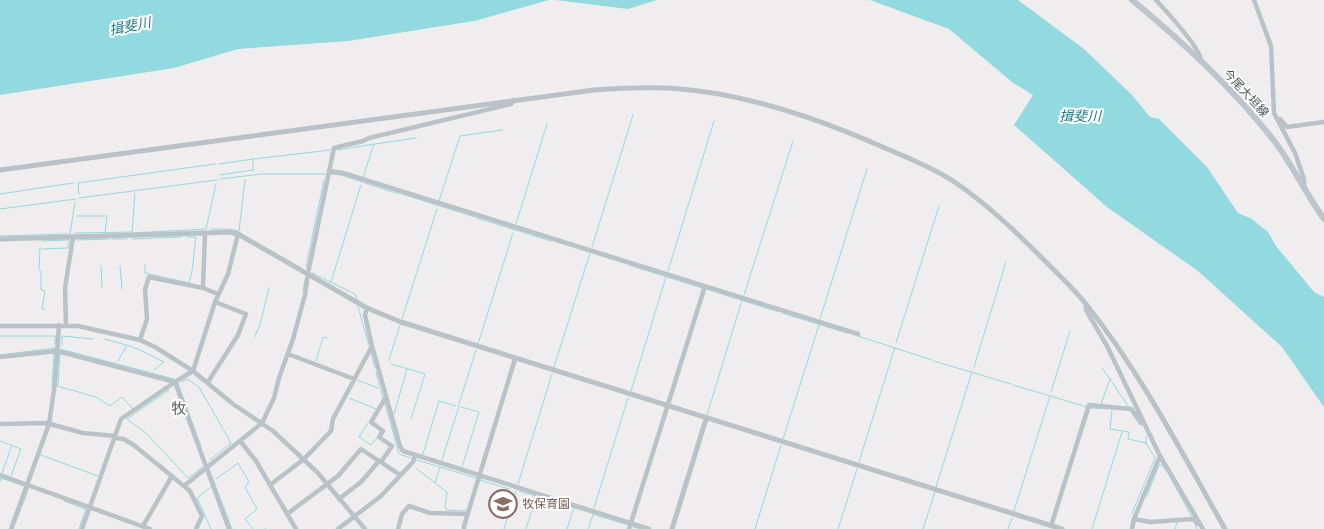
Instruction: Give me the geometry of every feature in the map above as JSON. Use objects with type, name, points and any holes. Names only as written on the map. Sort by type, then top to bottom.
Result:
[{"type":"main road","name":"今尾大垣線","points":[[1132,0],[1180,41],[1263,126],[1290,163],[1324,219]]},
{"type":"street","points":[[1156,0],[1194,46],[1201,57],[1201,62]]},
{"type":"street","points":[[1254,0],[1271,46],[1274,113],[1295,152],[1304,179],[1304,188]]},
{"type":"street","points":[[0,170],[594,90],[641,87],[669,88],[760,102],[857,135],[911,159],[952,181],[987,207],[1022,238],[1086,304],[1132,370],[1225,529]]},
{"type":"street","points":[[184,486],[241,442],[262,423],[274,398],[305,295],[334,148],[449,120],[464,114],[511,104],[514,100]]},
{"type":"street","points":[[1274,113],[1287,127],[1324,122]]},
{"type":"street","points":[[329,170],[344,173],[858,334]]},
{"type":"street","points":[[0,239],[229,232],[238,234],[367,308],[401,322],[1062,529]]},
{"type":"street","points":[[203,288],[205,233]]},
{"type":"street","points":[[82,529],[121,419],[193,371],[215,302],[228,274],[238,234]]},
{"type":"street","points":[[66,326],[65,288],[73,237]]},
{"type":"street","points":[[140,340],[147,319],[145,289],[149,276],[203,288],[218,294]]},
{"type":"street","points":[[630,526],[706,286]]},
{"type":"street","points":[[208,382],[238,335],[246,314],[215,302]]},
{"type":"street","points":[[1086,304],[1086,310],[1107,346],[1160,456],[1203,529]]},
{"type":"street","points":[[367,308],[365,315],[372,346],[403,452],[630,526],[649,529]]},
{"type":"street","points":[[11,529],[49,424],[59,325]]},
{"type":"street","points":[[0,326],[59,325],[101,330],[140,340],[155,347],[208,382],[233,404],[262,423],[304,459],[365,529]]},
{"type":"street","points":[[270,485],[304,459],[331,431],[333,420],[372,346]]},
{"type":"street","points":[[0,357],[57,351],[175,382]]},
{"type":"street","points":[[288,354],[354,379]]},
{"type":"street","points":[[464,529],[515,359]]},
{"type":"street","points":[[175,382],[229,529]]},
{"type":"street","points":[[339,499],[361,482],[392,446],[379,436],[383,431],[371,422],[386,397]]},
{"type":"street","points":[[1051,526],[1089,405],[1131,409],[1148,432]]},
{"type":"street","points":[[672,529],[706,419]]},
{"type":"street","points":[[0,424],[49,424],[83,433],[124,439],[190,491],[202,516],[196,529]]},
{"type":"street","points":[[241,442],[256,462],[296,529]]},
{"type":"street","points":[[287,514],[328,485],[360,449],[400,475]]},
{"type":"street","points":[[338,529],[355,518],[381,496],[413,462],[415,456]]},
{"type":"street","points":[[1132,529],[1134,519],[1160,456]]},
{"type":"street","points":[[0,475],[150,529]]},
{"type":"street","points":[[142,526],[172,476]]},
{"type":"street","points":[[398,529],[402,514],[409,506],[430,513],[468,514]]},
{"type":"street","points":[[1134,519],[1150,522],[1193,519],[1203,529]]},
{"type":"water","name":"揖斐川","points":[[0,0],[549,0],[474,21],[348,41],[238,49],[174,68],[0,95]]},
{"type":"water","points":[[555,0],[657,0],[628,9]]},
{"type":"water","name":"揖斐川","points":[[870,0],[1018,0],[1084,49],[1132,95],[1150,117],[1159,119],[1207,167],[1238,213],[1252,219],[1268,232],[1276,246],[1314,292],[1324,297],[1324,407],[1282,347],[1198,271],[1107,207],[1014,125],[1033,95],[1012,82],[949,29]]},
{"type":"waterway","points":[[592,247],[633,115]]},
{"type":"waterway","points":[[668,271],[714,121]]},
{"type":"waterway","points":[[516,224],[547,124]]},
{"type":"waterway","points":[[439,201],[460,136],[502,130]]},
{"type":"waterway","points":[[375,144],[416,138]]},
{"type":"waterway","points":[[744,295],[793,141]]},
{"type":"waterway","points":[[338,150],[374,144],[363,177]]},
{"type":"waterway","points":[[253,171],[253,159],[331,150]]},
{"type":"waterway","points":[[219,164],[253,159]]},
{"type":"waterway","points":[[79,194],[78,183],[215,164]]},
{"type":"waterway","points":[[820,319],[867,169]]},
{"type":"waterway","points":[[220,175],[253,170]]},
{"type":"waterway","points":[[220,179],[261,174],[327,174]]},
{"type":"waterway","points":[[331,174],[341,175],[399,194]]},
{"type":"waterway","points":[[79,198],[217,180]]},
{"type":"waterway","points":[[211,229],[239,231],[245,180]]},
{"type":"waterway","points":[[306,267],[324,180]]},
{"type":"waterway","points":[[0,194],[73,183]]},
{"type":"waterway","points":[[132,233],[206,229],[216,184]]},
{"type":"waterway","points":[[331,282],[361,185]]},
{"type":"waterway","points":[[75,233],[132,232],[135,194]]},
{"type":"waterway","points":[[402,194],[475,217]]},
{"type":"waterway","points":[[0,209],[76,199]]},
{"type":"waterway","points":[[0,236],[70,234],[75,202]]},
{"type":"waterway","points":[[896,343],[939,206]]},
{"type":"waterway","points":[[402,319],[437,209]]},
{"type":"waterway","points":[[77,216],[107,216],[105,232]]},
{"type":"waterway","points":[[477,218],[551,241]]},
{"type":"waterway","points":[[478,344],[513,233]]},
{"type":"waterway","points":[[132,239],[181,237]]},
{"type":"waterway","points":[[145,265],[145,273],[189,283],[196,237],[187,237]]},
{"type":"waterway","points":[[77,240],[109,239]]},
{"type":"waterway","points":[[112,239],[127,239]]},
{"type":"waterway","points":[[42,241],[69,240],[68,248],[42,249]]},
{"type":"waterway","points":[[554,241],[627,264]]},
{"type":"waterway","points":[[39,270],[40,248]]},
{"type":"waterway","points":[[554,367],[590,253]]},
{"type":"waterway","points":[[974,367],[1006,262]]},
{"type":"waterway","points":[[629,265],[702,288]]},
{"type":"waterway","points":[[101,266],[102,287]]},
{"type":"waterway","points":[[120,266],[122,289]]},
{"type":"waterway","points":[[41,271],[41,290],[45,291],[42,309],[45,309]]},
{"type":"waterway","points":[[312,273],[355,294],[357,299]]},
{"type":"waterway","points":[[631,391],[666,277]]},
{"type":"waterway","points":[[303,290],[305,281]]},
{"type":"waterway","points":[[254,338],[260,325],[269,288]]},
{"type":"waterway","points":[[706,289],[779,312]]},
{"type":"waterway","points":[[707,415],[742,300]]},
{"type":"waterway","points":[[358,307],[369,345]]},
{"type":"waterway","points":[[782,313],[847,333]]},
{"type":"waterway","points":[[389,360],[400,325]]},
{"type":"waterway","points":[[783,439],[819,325]]},
{"type":"waterway","points":[[1051,392],[1070,331]]},
{"type":"waterway","points":[[0,336],[55,336],[55,344]]},
{"type":"waterway","points":[[62,346],[62,336],[93,339]]},
{"type":"waterway","points":[[858,336],[932,360]]},
{"type":"waterway","points":[[316,361],[323,337],[327,338]]},
{"type":"waterway","points":[[105,339],[126,345]]},
{"type":"waterway","points":[[118,361],[127,345],[164,362],[154,370]]},
{"type":"waterway","points":[[859,462],[895,347]]},
{"type":"waterway","points":[[0,355],[55,348]]},
{"type":"waterway","points":[[60,349],[174,379]]},
{"type":"waterway","points":[[459,404],[476,350]]},
{"type":"waterway","points":[[371,352],[375,368]]},
{"type":"waterway","points":[[52,386],[54,353]]},
{"type":"waterway","points":[[58,385],[60,354]]},
{"type":"waterway","points":[[934,361],[1011,384]]},
{"type":"waterway","points":[[391,364],[425,374],[411,419]]},
{"type":"waterway","points":[[1102,368],[1110,379]]},
{"type":"waterway","points":[[394,414],[407,369]]},
{"type":"waterway","points":[[376,372],[383,398]]},
{"type":"waterway","points":[[936,487],[972,372]]},
{"type":"waterway","points":[[518,484],[552,374]]},
{"type":"waterway","points":[[182,382],[187,379],[199,387],[231,443],[210,460]]},
{"type":"waterway","points":[[1101,404],[1110,379],[1128,406]]},
{"type":"waterway","points":[[357,380],[378,388]]},
{"type":"waterway","points":[[178,383],[201,447]]},
{"type":"waterway","points":[[1013,385],[1087,407]]},
{"type":"waterway","points":[[57,386],[96,397],[110,406],[122,397],[133,409]]},
{"type":"waterway","points":[[169,390],[127,419],[146,433],[188,478],[203,467]]},
{"type":"waterway","points":[[1014,511],[1050,396]]},
{"type":"waterway","points":[[349,398],[376,409]]},
{"type":"waterway","points":[[594,508],[628,398]]},
{"type":"waterway","points":[[423,454],[439,401],[456,406]]},
{"type":"waterway","points":[[385,403],[399,454],[411,458]]},
{"type":"waterway","points":[[442,460],[459,406]]},
{"type":"waterway","points":[[461,407],[479,412],[462,467]]},
{"type":"waterway","points":[[1090,408],[1108,409]]},
{"type":"waterway","points":[[1112,410],[1110,429],[1129,432],[1128,439],[1146,443],[1155,458],[1132,513]]},
{"type":"waterway","points":[[1133,415],[1140,425]]},
{"type":"waterway","points":[[368,423],[359,437],[371,445],[377,438]]},
{"type":"waterway","points":[[1092,529],[1122,432]]},
{"type":"waterway","points":[[1146,436],[1146,443]]},
{"type":"waterway","points":[[0,441],[21,449],[11,476]]},
{"type":"waterway","points":[[2,473],[12,445]]},
{"type":"waterway","points":[[755,529],[781,445]]},
{"type":"waterway","points":[[41,455],[98,476]]},
{"type":"waterway","points":[[417,460],[476,478]]},
{"type":"waterway","points":[[216,479],[238,463],[249,482],[245,487],[257,509],[245,519],[253,529]]},
{"type":"waterway","points":[[1147,496],[1159,465],[1162,465],[1167,472]]},
{"type":"waterway","points":[[440,467],[435,483],[447,492],[445,508],[447,510],[466,510]]},
{"type":"waterway","points":[[416,468],[435,483]]},
{"type":"waterway","points":[[209,469],[232,529]]},
{"type":"waterway","points":[[838,529],[857,469]]},
{"type":"waterway","points":[[1169,475],[1192,517]]},
{"type":"waterway","points":[[0,482],[1,478],[24,486]]},
{"type":"waterway","points":[[480,480],[509,489]]},
{"type":"waterway","points":[[211,487],[197,498],[211,529]]},
{"type":"waterway","points":[[13,529],[29,488]]},
{"type":"waterway","points":[[504,529],[516,491]]},
{"type":"waterway","points":[[519,491],[553,501]]},
{"type":"waterway","points":[[923,529],[935,492]]},
{"type":"waterway","points":[[526,529],[536,497]]},
{"type":"waterway","points":[[64,501],[86,509],[79,529]]},
{"type":"waterway","points":[[556,502],[591,513]]},
{"type":"waterway","points":[[567,529],[574,508]]},
{"type":"waterway","points":[[592,514],[628,525]]},
{"type":"waterway","points":[[588,529],[593,515]]},
{"type":"waterway","points":[[1008,529],[1012,518]]},
{"type":"waterway","points":[[1175,529],[1177,522]]},
{"type":"waterway","points":[[1194,522],[1197,529]]},
{"type":"waterway","points":[[633,527],[641,529]]},
{"type":"place","name":"牧保育園","points":[[503,504]]},
{"type":"district","name":"牧","points":[[179,409]]}]
